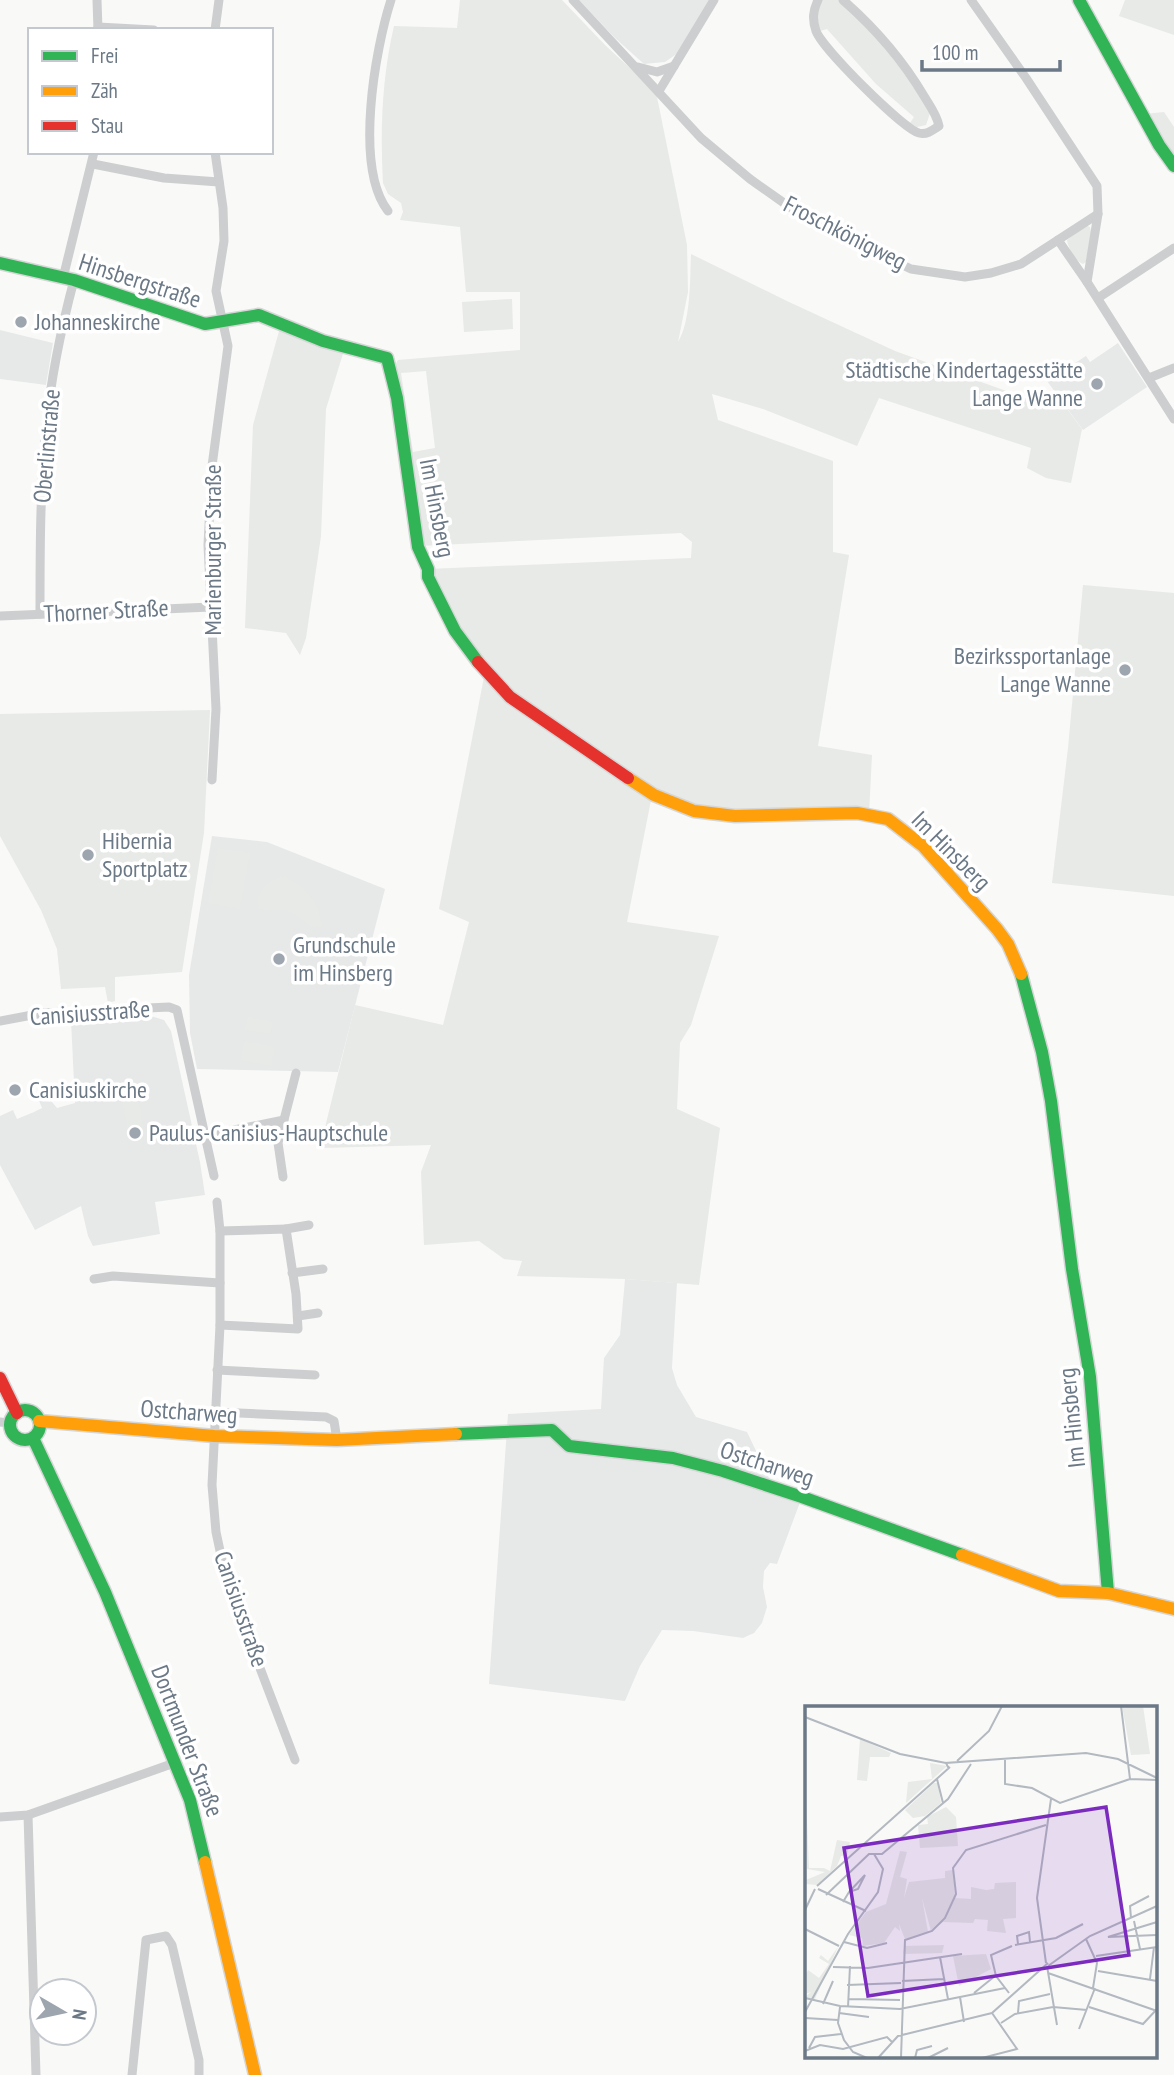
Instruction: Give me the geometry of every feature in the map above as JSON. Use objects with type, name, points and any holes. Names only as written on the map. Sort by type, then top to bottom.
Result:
[{"type":"street","points":[[97,0],[98,28]]},
{"type":"street","points":[[215,28],[219,0]]},
{"type":"street","points":[[388,211],[380,201],[374,183],[371,147],[377,56],[391,0]]},
{"type":"street","name":"Froschkönigweg","points":[[573,0],[701,138],[750,179],[791,208],[853,243],[911,269],[965,277],[991,273],[1020,264],[1098,214]]},
{"type":"street","points":[[659,91],[714,0]]},
{"type":"street","points":[[818,0],[813,11],[817,34],[874,97],[919,133],[928,133],[939,126],[938,119],[921,91],[887,43],[843,0]]},
{"type":"street","points":[[971,0],[1097,186],[1098,214],[1087,282]]},
{"type":"street","points":[[1079,0],[1159,145],[1174,166]]},
{"type":"street","points":[[636,67],[657,72],[674,66]]},
{"type":"street","name":"Oberlinstraße","points":[[40,614],[41,505],[46,432],[68,279],[94,154]]},
{"type":"street","name":"Marienburger Straße","points":[[212,780],[216,709],[208,545],[212,467],[228,346],[216,291],[224,242],[215,154]]},
{"type":"street","points":[[93,164],[164,177],[219,181]]},
{"type":"street","points":[[1058,240],[1174,419]]},
{"type":"street","points":[[1098,298],[1174,248]]},
{"type":"street","name":"Hinsbergstraße","points":[[0,263],[68,279],[205,324],[259,315],[323,341],[387,358]]},
{"type":"street","name":"Im Hinsberg","points":[[387,358],[397,398],[418,547],[428,569],[428,577],[455,631],[485,672],[510,697],[654,795],[683,808],[735,816],[856,813],[888,820],[923,846],[1008,944],[1022,980],[1042,1052],[1051,1101],[1072,1269],[1090,1377],[1108,1593]]},
{"type":"street","points":[[1149,378],[1174,368]]},
{"type":"street","name":"Thorner Straße","points":[[0,616],[211,607]]},
{"type":"street","name":"Canisiusstraße","points":[[0,1020],[43,1013],[169,1007],[177,1010],[214,1177]]},
{"type":"street","points":[[283,1177],[278,1143],[296,1073]]},
{"type":"street","points":[[204,1136],[284,1120]]},
{"type":"street","name":"Canisiusstraße","points":[[217,1202],[220,1231],[220,1325],[212,1485],[216,1532],[226,1579],[243,1628],[272,1693],[295,1760]]},
{"type":"street","points":[[220,1231],[309,1225]]},
{"type":"street","points":[[220,1325],[298,1329],[286,1228]]},
{"type":"street","points":[[292,1273],[323,1269]]},
{"type":"street","points":[[94,1279],[113,1276],[220,1283]]},
{"type":"street","points":[[298,1316],[318,1313]]},
{"type":"street","points":[[217,1370],[315,1375]]},
{"type":"street","points":[[0,1379],[11,1431],[17,1438],[25,1440],[33,1438],[39,1429],[39,1421],[30,1411],[9,1419]]},
{"type":"street","name":"Ostcharweg","points":[[215,1412],[326,1418],[334,1421],[337,1440]]},
{"type":"street","name":"Ostcharweg","points":[[39,1421],[214,1436],[337,1440],[552,1430],[569,1446],[674,1458],[723,1471],[802,1497],[1052,1589],[1075,1593],[1108,1593],[1174,1609]]},
{"type":"street","name":"Dortmunder Straße","points":[[33,1438],[105,1592],[177,1762],[203,1848],[255,2075]]},
{"type":"street","points":[[0,1817],[27,1815],[177,1762]]},
{"type":"street","points":[[27,1815],[36,2075]]},
{"type":"street","points":[[132,2075],[146,1940],[166,1936],[172,1945],[199,2060],[199,2075]]},
{"type":"shaded area","points":[[460,0],[562,0],[656,92],[687,245],[688,292],[678,342],[688,312],[691,254],[895,351],[1042,404],[1043,397],[1054,391],[1082,429],[1071,483],[1046,478],[1027,468],[1031,448],[879,398],[857,446],[763,409],[712,394],[718,420],[833,461],[833,552],[849,555],[818,746],[872,755],[869,814],[735,816],[652,795],[627,922],[719,936],[691,1025],[680,1043],[677,1109],[720,1128],[699,1285],[625,1279],[517,1276],[522,1261],[504,1259],[479,1241],[424,1245],[421,1172],[431,1145],[320,1148],[355,1005],[443,1025],[469,922],[439,909],[485,672],[455,631],[428,569],[691,558],[692,542],[681,533],[419,546],[391,373],[398,360],[520,350],[520,292],[466,292],[460,227],[400,220],[403,212],[401,203],[388,194],[383,183],[383,104],[394,26],[457,28]],"holes":[[[426,371],[435,448],[413,452],[401,373]]]},
{"type":"shaded area","points":[[579,0],[711,0],[678,53],[665,62],[644,64]]},
{"type":"shaded area","points":[[822,0],[840,0],[877,40],[900,68],[930,113],[926,125],[917,127],[910,123],[914,117],[876,84],[827,29],[820,31],[816,17]]},
{"type":"shaded area","points":[[1125,0],[1174,0],[1174,35],[1119,16]]},
{"type":"shaded area","points":[[1164,112],[1174,127],[1174,163],[1144,114]]},
{"type":"shaded area","points":[[1085,225],[1090,227],[1091,232],[1086,262],[1083,264],[1072,254],[1067,240]]},
{"type":"shaded area","points":[[512,299],[513,329],[464,332],[462,302]]},
{"type":"shaded area","points":[[281,324],[345,347],[326,409],[321,536],[306,638],[300,655],[286,633],[245,628],[253,425]]},
{"type":"shaded area","points":[[0,330],[53,343],[46,385],[0,379]]},
{"type":"shaded area","name":"Städtische Kindertagesstätte Lange Wanne","points":[[1118,343],[1147,387],[1083,430],[1047,381],[1086,356],[1090,362]]},
{"type":"shaded area","name":"Bezirkssportanlage Lange Wanne","points":[[1083,585],[1174,593],[1174,896],[1052,883]]},
{"type":"shaded area","points":[[210,710],[204,833],[182,972],[115,977],[115,1001],[108,1003],[105,987],[61,989],[57,949],[41,910],[0,836],[0,714]]},
{"type":"shaded area","name":"Grundschule im Hinsberg","points":[[212,836],[267,842],[385,889],[338,1072],[197,1069],[190,1033],[189,975]]},
{"type":"shaded area","points":[[218,848],[250,853],[240,909],[208,903]]},
{"type":"shaded area","points":[[285,876],[311,897],[319,910],[322,927],[309,925],[288,911],[259,909],[259,897],[264,887]]},
{"type":"shaded area","name":"Paulus-Canisius-Hauptschule","points":[[151,1016],[164,1020],[171,1031],[205,1195],[155,1202],[160,1234],[93,1246],[81,1206],[35,1230],[0,1165],[0,1116],[13,1110],[17,1119],[34,1112],[42,1108],[38,1098],[46,1095],[57,1108],[75,1103],[71,1021]]},
{"type":"shaded area","points":[[248,1017],[273,1022],[270,1034],[245,1030]]},
{"type":"shaded area","points":[[244,1041],[275,1047],[271,1066],[241,1060]]},
{"type":"shaded area","points":[[136,1087],[144,1129],[128,1132],[120,1090]]},
{"type":"shaded area","points":[[625,1279],[677,1283],[672,1368],[677,1385],[696,1417],[747,1432],[773,1486],[802,1497],[777,1564],[770,1563],[764,1571],[763,1587],[767,1607],[762,1623],[754,1633],[743,1638],[662,1630],[640,1666],[625,1701],[489,1684],[508,1414],[601,1409],[604,1358],[620,1335]]},
{"type":"traffic: fast","points":[[1079,0],[1159,145],[1174,166]]},
{"type":"traffic: fast","points":[[0,263],[74,280],[205,324],[259,315],[323,341],[387,358],[397,398],[418,547],[428,569],[428,577],[455,631],[478,662]]},
{"type":"traffic: fast","points":[[1021,974],[1042,1052],[1051,1101],[1072,1269],[1090,1377],[1108,1593]]},
{"type":"traffic: fast","points":[[25,1410],[31,1411],[39,1419],[40,1425],[39,1431],[31,1439],[25,1440],[19,1439],[11,1431],[10,1425],[11,1419],[19,1411],[25,1410]]},
{"type":"traffic: fast","points":[[456,1434],[552,1430],[569,1446],[673,1458],[802,1497],[962,1555]]},
{"type":"traffic: fast","points":[[33,1438],[105,1592],[190,1800],[205,1862]]},
{"type":"traffic: slow","points":[[628,778],[654,795],[694,811],[735,816],[857,813],[888,819],[923,846],[997,929],[1008,944],[1021,974]]},
{"type":"traffic: slow","points":[[39,1421],[214,1436],[337,1440],[456,1434]]},
{"type":"traffic: slow","points":[[962,1555],[1059,1591],[1108,1593],[1174,1609]]},
{"type":"traffic: slow","points":[[205,1862],[255,2075]]},
{"type":"traffic: jam","points":[[478,662],[510,697],[628,778]]},
{"type":"traffic: jam","points":[[0,1378],[17,1413]]},
{"type":"place","name":"Johanneskirche","points":[[21,322]]},
{"type":"place","name":"Städtische Kindertagesstätte Lange Wanne","points":[[1097,384]]},
{"type":"place","name":"Bezirkssportanlage Lange Wanne","points":[[1125,670]]},
{"type":"place","name":"Hibernia Sportplatz","points":[[88,855]]},
{"type":"place","name":"Grundschule im Hinsberg","points":[[279,959]]},
{"type":"place","name":"Canisiuskirche","points":[[15,1090]]},
{"type":"place","name":"Paulus-Canisius-Hauptschule","points":[[135,1133]]}]
